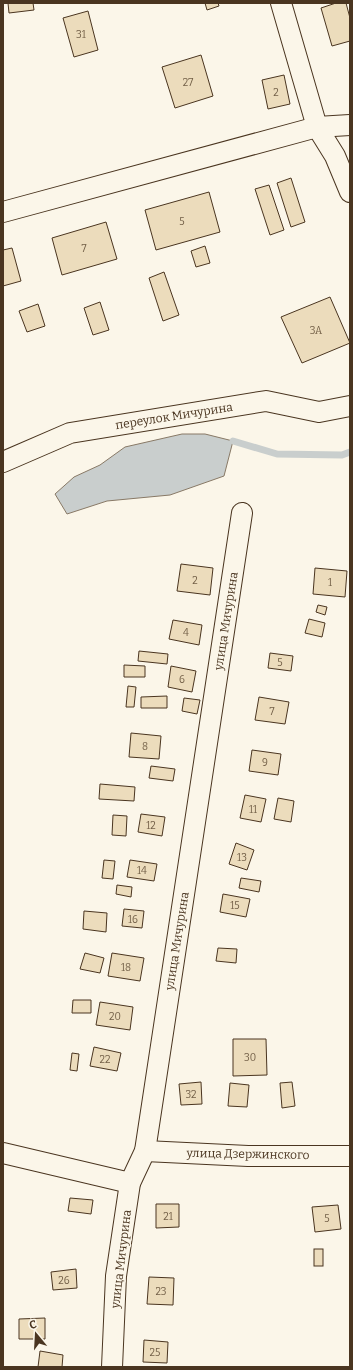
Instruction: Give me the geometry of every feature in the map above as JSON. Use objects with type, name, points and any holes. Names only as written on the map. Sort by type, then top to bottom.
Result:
[{"type":"street","points":[[281,3],[317,127],[335,156],[350,192]]},
{"type":"street","points":[[3,212],[317,127],[350,125]]},
{"type":"street","name":"переулок Мичурина","points":[[3,462],[70,433],[266,401],[319,412],[350,406]]},
{"type":"street","name":"улица Мичурина","points":[[112,1367],[116,1276],[130,1183],[145,1151],[242,513]]},
{"type":"street","name":"улица Дзержинского","points":[[145,1151],[248,1156],[350,1156]]},
{"type":"street","points":[[5,1154],[130,1183]]},
{"type":"shaded area","points":[[182,434],[205,434],[233,441],[224,476],[170,495],[107,501],[67,514],[55,494],[74,477],[100,465],[125,447]]},
{"type":"building","points":[[8,3],[33,3],[34,10],[9,13]]},
{"type":"building","points":[[205,3],[218,3],[219,6],[207,10]]},
{"type":"building","points":[[336,3],[346,3],[350,18],[350,41],[332,46],[321,8]]},
{"type":"building","points":[[88,11],[98,50],[74,57],[63,18]]},
{"type":"building","points":[[201,55],[213,96],[175,108],[162,67]]},
{"type":"building","points":[[284,75],[290,104],[268,109],[262,80]]},
{"type":"building","points":[[291,178],[305,222],[291,227],[277,183]]},
{"type":"building","points":[[269,185],[284,230],[270,235],[255,189]]},
{"type":"building","points":[[209,192],[220,232],[156,250],[145,210]]},
{"type":"building","points":[[106,222],[117,259],[62,275],[52,238]]},
{"type":"building","points":[[205,246],[210,263],[196,267],[191,251]]},
{"type":"building","points":[[12,248],[21,281],[3,286],[3,250]]},
{"type":"building","points":[[164,272],[179,315],[163,321],[149,278]]},
{"type":"building","points":[[330,297],[350,343],[302,363],[281,317]]},
{"type":"building","points":[[100,302],[109,330],[93,335],[84,308]]},
{"type":"building","points":[[38,304],[45,326],[27,332],[19,311]]},
{"type":"building","points":[[181,564],[213,568],[210,595],[177,591]]},
{"type":"building","points":[[315,568],[347,571],[345,597],[313,594]]},
{"type":"building","points":[[318,605],[327,607],[325,615],[316,612]]},
{"type":"building","points":[[309,619],[325,623],[322,637],[305,633]]},
{"type":"building","points":[[173,620],[202,625],[199,645],[169,639]]},
{"type":"building","points":[[139,651],[168,654],[167,664],[138,661]]},
{"type":"building","points":[[270,653],[293,656],[291,671],[268,668]]},
{"type":"building","points":[[124,665],[145,666],[145,677],[124,677]]},
{"type":"building","points":[[171,666],[196,671],[192,692],[168,687]]},
{"type":"building","points":[[128,686],[136,687],[134,707],[126,707]]},
{"type":"building","points":[[167,696],[167,708],[141,708],[141,697]]},
{"type":"building","points":[[259,697],[289,702],[285,724],[255,720]]},
{"type":"building","points":[[184,698],[200,700],[197,714],[182,711]]},
{"type":"building","points":[[131,733],[161,736],[159,759],[129,757]]},
{"type":"building","points":[[252,750],[281,754],[278,775],[249,771]]},
{"type":"building","points":[[151,766],[175,769],[173,781],[149,778]]},
{"type":"building","points":[[100,784],[135,787],[134,801],[99,799]]},
{"type":"building","points":[[245,795],[266,799],[261,822],[240,818]]},
{"type":"building","points":[[278,798],[294,801],[291,822],[274,819]]},
{"type":"building","points":[[141,814],[165,817],[162,836],[138,832]]},
{"type":"building","points":[[113,815],[127,816],[126,836],[112,835]]},
{"type":"building","points":[[236,843],[254,850],[247,870],[229,864]]},
{"type":"building","points":[[104,860],[115,861],[113,879],[102,878]]},
{"type":"building","points":[[130,860],[157,864],[154,881],[127,877]]},
{"type":"building","points":[[241,878],[261,881],[259,892],[239,888]]},
{"type":"building","points":[[117,885],[132,887],[131,897],[116,894]]},
{"type":"building","points":[[223,894],[250,899],[246,917],[220,912]]},
{"type":"building","points":[[124,909],[144,911],[142,928],[122,926]]},
{"type":"building","points":[[84,911],[107,913],[106,932],[83,929]]},
{"type":"building","points":[[218,948],[237,949],[236,963],[216,961]]},
{"type":"building","points":[[85,953],[104,958],[100,973],[80,969]]},
{"type":"building","points":[[112,953],[144,958],[140,981],[108,976]]},
{"type":"building","points":[[73,1000],[91,1000],[91,1013],[72,1013]]},
{"type":"building","points":[[100,1002],[133,1007],[130,1030],[96,1025]]},
{"type":"building","points":[[233,1039],[266,1039],[267,1075],[233,1076]]},
{"type":"building","points":[[94,1047],[121,1053],[117,1071],[90,1066]]},
{"type":"building","points":[[72,1053],[79,1054],[77,1071],[70,1070]]},
{"type":"building","points":[[201,1082],[202,1104],[181,1105],[179,1084]]},
{"type":"building","points":[[292,1082],[295,1106],[282,1108],[280,1083]]},
{"type":"building","points":[[230,1083],[249,1085],[247,1107],[228,1106]]},
{"type":"building","points":[[70,1198],[93,1200],[91,1214],[68,1211]]},
{"type":"building","points":[[156,1204],[179,1204],[179,1227],[156,1228]]},
{"type":"building","points":[[338,1205],[341,1229],[315,1232],[312,1207]]},
{"type":"building","points":[[314,1249],[323,1249],[323,1266],[314,1266]]},
{"type":"building","points":[[76,1269],[77,1288],[53,1290],[51,1272]]},
{"type":"building","points":[[149,1277],[174,1278],[173,1305],[147,1304]]},
{"type":"building","points":[[45,1318],[45,1339],[19,1339],[19,1319]]},
{"type":"building","points":[[144,1340],[168,1342],[167,1363],[143,1362]]},
{"type":"building","points":[[40,1351],[63,1355],[62,1367],[38,1367]]},
{"type":"waterway","points":[[233,441],[277,454],[342,455],[350,452]]}]
